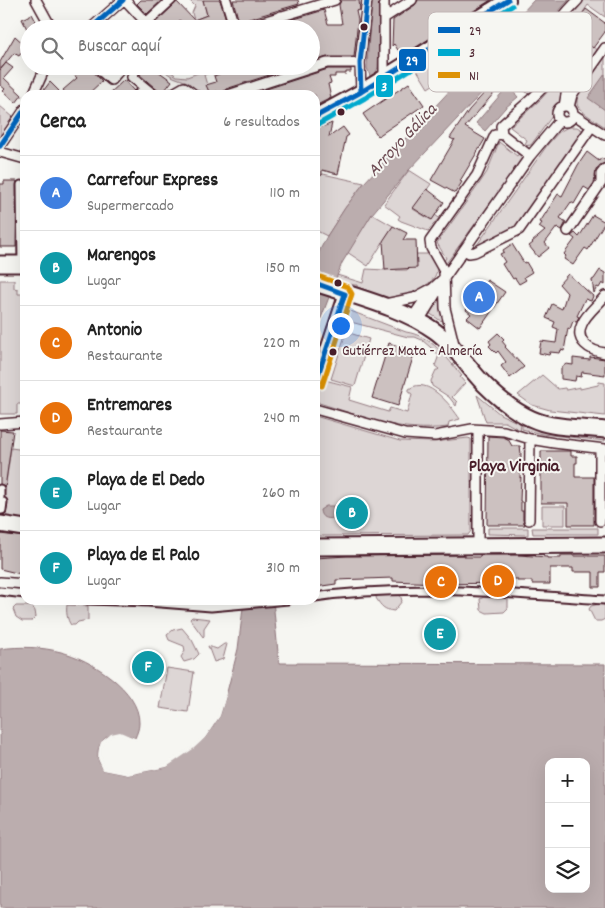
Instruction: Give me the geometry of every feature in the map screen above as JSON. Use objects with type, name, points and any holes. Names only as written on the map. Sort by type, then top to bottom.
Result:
[{"type":"main road","points":[[489,12],[508,0]]},
{"type":"main road","points":[[320,114],[361,92],[428,50]]},
{"type":"main road","points":[[0,264],[20,264]]},
{"type":"main road","points":[[320,285],[416,320],[441,336],[455,348],[484,384],[505,403],[528,418],[550,425],[605,430]]},
{"type":"main road","points":[[0,524],[20,527]]},
{"type":"main road","points":[[320,547],[605,545]]},
{"type":"street","points":[[36,0],[47,20]]},
{"type":"street","points":[[101,20],[124,0],[143,20]]},
{"type":"street","points":[[154,20],[171,0]]},
{"type":"street","points":[[226,0],[232,20]]},
{"type":"street","points":[[268,20],[306,4],[335,0]]},
{"type":"street","points":[[361,92],[360,63],[366,0]]},
{"type":"street","points":[[384,0],[384,78]]},
{"type":"street","points":[[384,18],[412,0]]},
{"type":"street","points":[[568,12],[578,0]]},
{"type":"street","points":[[281,16],[282,20]]},
{"type":"street","points":[[592,66],[605,48]]},
{"type":"street","points":[[320,64],[360,63]]},
{"type":"street","points":[[34,90],[42,75]]},
{"type":"street","points":[[107,75],[111,80],[115,75]]},
{"type":"street","points":[[133,75],[132,77],[147,90]]},
{"type":"street","points":[[241,90],[280,75]]},
{"type":"street","points":[[530,156],[502,134],[501,126],[538,92]]},
{"type":"street","points":[[568,92],[569,109]]},
{"type":"street","points":[[569,109],[574,92]]},
{"type":"street","points":[[416,320],[432,289],[445,277],[530,156],[560,120],[558,110],[569,109],[605,134]]},
{"type":"street","points":[[0,146],[20,116]]},
{"type":"street","points":[[464,250],[469,253],[474,252],[519,230],[592,126]]},
{"type":"street","points":[[455,348],[445,308],[445,277],[430,242],[477,175],[496,135],[502,134]]},
{"type":"street","points":[[0,152],[20,158]]},
{"type":"street","points":[[568,231],[601,183],[602,174],[605,169]]},
{"type":"street","points":[[378,305],[414,298],[425,293],[445,277]]},
{"type":"street","points":[[320,364],[338,291]]},
{"type":"street","points":[[605,296],[582,324],[580,334],[583,343],[589,348],[605,353]]},
{"type":"street","points":[[320,410],[405,434],[435,436],[478,430],[504,431],[530,439],[602,449],[600,521]]},
{"type":"street","points":[[0,424],[20,422]]},
{"type":"street","points":[[478,430],[478,545]]},
{"type":"street","points":[[530,439],[530,520]]},
{"type":"street","points":[[0,489],[0,496]]},
{"type":"street","points":[[0,502],[3,502],[2,510],[0,510]]},
{"type":"street","points":[[0,582],[20,584]]},
{"type":"street","points":[[320,596],[358,591],[398,589],[605,600]]},
{"type":"street","points":[[0,591],[20,593]]},
{"type":"street","points":[[187,605],[213,607],[234,605]]},
{"type":"shaded area","points":[[189,0],[203,0],[207,15],[194,20],[192,13],[195,6]]},
{"type":"shaded area","points":[[371,0],[381,0],[378,67],[376,73],[370,76],[367,68]]},
{"type":"shaded area","points":[[534,0],[569,0],[558,12],[523,12]]},
{"type":"shaded area","points":[[582,0],[605,0],[605,17],[588,5],[583,12],[572,12]]},
{"type":"shaded area","points":[[592,46],[598,50],[592,58]]},
{"type":"shaded area","points":[[605,54],[605,127],[585,114],[577,103],[580,92],[592,92],[592,72]]},
{"type":"shaded area","points":[[428,63],[428,88],[417,70]]},
{"type":"shaded area","points":[[605,74],[605,110],[588,98]]},
{"type":"shaded area","points":[[170,75],[187,77],[204,75],[208,90],[197,90],[189,83]]},
{"type":"shaded area","points":[[449,92],[482,92],[409,170],[372,214],[342,263],[320,321],[320,250],[345,208],[364,183]]},
{"type":"shaded area","points":[[503,92],[513,92],[518,97],[505,108],[485,131],[476,123]]},
{"type":"shaded area","points":[[547,92],[563,92],[558,108],[531,145],[524,146],[527,140],[510,127]]},
{"type":"shaded area","points":[[0,106],[13,117],[0,136]]},
{"type":"shaded area","points":[[568,127],[577,127],[584,131],[516,227],[480,247],[477,245],[548,144],[559,132]]},
{"type":"shaded area","points":[[499,142],[517,156],[520,152],[524,156],[445,265],[442,263],[446,258],[437,243],[487,172]]},
{"type":"shaded area","points":[[409,170],[431,184],[413,209],[431,220],[435,215],[439,218],[428,231],[401,221],[398,219],[400,216],[384,204]]},
{"type":"shaded area","points":[[323,174],[364,183],[327,236],[320,232],[320,176]]},
{"type":"shaded area","points":[[372,214],[393,226],[368,266],[347,252]]},
{"type":"shaded area","points":[[428,252],[436,264],[436,275],[419,290],[403,296],[390,298],[378,295],[357,287],[357,285],[335,279],[337,275],[363,283],[366,269],[385,270],[395,267],[396,270],[407,270],[417,254],[427,254]]},
{"type":"shaded area","points":[[0,280],[14,280],[14,288],[18,289],[18,294],[20,294],[20,404],[17,404],[17,414],[0,414]]},
{"type":"shaded area","points":[[441,293],[443,319],[441,321],[429,313]]},
{"type":"shaded area","points":[[348,310],[415,334],[438,348],[462,376],[460,377],[465,383],[452,397],[457,402],[456,406],[449,397],[432,386],[431,381],[436,370],[439,369],[435,366],[439,355],[422,340],[415,337],[408,337],[343,320]]},
{"type":"shaded area","points":[[346,332],[369,339],[355,386],[331,379]]},
{"type":"shaded area","points":[[542,375],[558,389],[565,388],[566,390],[580,387],[580,389],[598,385],[599,382],[605,383],[605,416],[550,410],[532,405],[518,395]]},
{"type":"shaded area","points":[[321,379],[352,387],[349,400],[388,412],[390,408],[407,413],[412,394],[409,392],[409,389],[416,386],[424,386],[445,400],[460,419],[449,422],[448,427],[413,428],[397,426],[320,403]]},
{"type":"shaded area","points":[[477,395],[500,414],[521,424],[520,430],[505,422],[486,422]]},
{"type":"shaded area","points":[[320,417],[400,441],[434,442],[471,439],[471,531],[468,535],[320,536]]},
{"type":"shaded area","points":[[522,425],[605,435],[605,441],[542,434],[522,429]]},
{"type":"shaded area","points":[[11,448],[20,449],[20,521],[1,517]]},
{"type":"shaded area","points":[[352,502],[359,506],[363,513],[364,518],[360,522],[350,522],[344,515],[326,518],[321,514],[320,510],[326,506],[339,506]]},
{"type":"shaded area","points":[[542,506],[565,506],[565,525],[542,525]]},
{"type":"shaded area","points":[[488,528],[528,528],[528,535],[488,534]]},
{"type":"shaded area","points":[[532,528],[598,528],[598,534],[533,534]]},
{"type":"shaded area","points":[[400,594],[402,601],[394,611],[383,607],[376,598],[377,595]]},
{"type":"shaded area","points":[[484,597],[508,598],[508,608],[504,612],[487,613],[481,610],[480,599]]},
{"type":"shaded area","points":[[67,605],[88,606],[88,620],[71,625],[67,615]]},
{"type":"shaded area","points":[[243,605],[273,605],[279,663],[605,664],[605,908],[0,908],[0,649],[39,648],[73,656],[99,669],[122,688],[131,699],[137,711],[139,727],[135,738],[115,734],[104,739],[98,750],[98,758],[103,770],[128,775],[167,767],[205,738],[220,716],[238,649]]},
{"type":"shaded area","points":[[605,605],[605,619],[595,621],[589,609],[591,606]]},
{"type":"shaded area","points":[[16,606],[32,606],[36,617],[32,621],[22,621],[16,617],[13,609]]},
{"type":"shaded area","points":[[192,617],[210,619],[204,628],[203,637],[190,619]]},
{"type":"shaded area","points":[[182,628],[192,640],[199,654],[194,659],[184,662],[181,657],[185,651],[184,646],[169,640],[167,635],[173,630]]},
{"type":"shaded area","points":[[227,644],[223,659],[214,662],[208,646],[217,649]]},
{"type":"shaded area","points":[[167,668],[194,672],[188,712],[160,708]]},
{"type":"pier","points":[[224,696],[226,696],[220,716],[205,738],[167,767],[128,775],[103,770],[98,759],[101,742],[111,734],[120,732],[136,740],[120,735],[112,736],[107,740],[101,748],[101,758],[105,768],[128,773],[166,764],[192,747],[204,736],[218,715]]},
{"type":"building","points":[[141,0],[162,0],[147,14],[137,4]]},
{"type":"building","points":[[203,0],[220,0],[226,20],[194,20],[207,15]]},
{"type":"building","points":[[233,0],[298,0],[299,4],[246,20],[238,20]]},
{"type":"building","points":[[341,0],[359,0],[360,10],[356,11],[358,20],[354,57],[327,57],[320,59],[320,20],[291,20],[324,10],[328,24],[342,24],[339,5]]},
{"type":"building","points":[[418,0],[491,0],[472,12],[428,12],[428,40],[402,56],[394,44],[392,46],[393,20],[415,5]]},
{"type":"building","points":[[177,2],[194,20],[158,20]]},
{"type":"building","points":[[592,13],[605,23],[605,32],[593,48]]},
{"type":"building","points":[[32,14],[35,20],[22,20]]},
{"type":"building","points":[[15,36],[20,41],[20,55],[19,56],[14,53],[0,70],[0,62]]},
{"type":"building","points":[[6,63],[13,68],[4,78],[20,93],[20,98],[16,103],[3,91],[5,89],[0,85],[0,70]]},
{"type":"building","points":[[328,69],[351,69],[351,72],[346,72],[346,74],[335,74],[335,77],[329,77],[331,83],[328,84],[331,98],[320,104],[320,90],[263,90],[310,75],[320,75],[320,72]]},
{"type":"building","points":[[74,75],[96,75],[102,81],[92,90],[63,90],[77,78]]},
{"type":"building","points":[[140,75],[164,75],[172,81],[165,90],[157,90]]},
{"type":"building","points":[[269,75],[225,90],[208,90],[206,85],[216,82],[214,76]]},
{"type":"building","points":[[124,80],[133,90],[113,90]]},
{"type":"building","points":[[50,82],[58,90],[44,90]]},
{"type":"building","points":[[409,83],[424,105],[378,136],[363,114]]},
{"type":"building","points":[[485,92],[495,92],[465,127],[485,139],[455,193],[431,180],[455,139],[450,138],[469,110]]},
{"type":"building","points":[[332,123],[329,137],[343,127],[349,135],[346,137],[338,174],[322,170],[322,175],[320,176],[320,128]]},
{"type":"building","points":[[587,152],[599,161],[601,158],[605,160],[605,163],[596,170],[594,183],[589,190],[584,187],[574,204],[571,202],[560,218],[566,222],[562,230],[557,227],[545,243],[549,248],[538,257],[529,246],[545,231],[539,227],[542,223],[540,222],[558,194],[562,196]]},
{"type":"building","points":[[4,181],[17,181],[16,247],[0,247],[0,184],[4,184]]},
{"type":"building","points":[[427,189],[444,202],[432,220],[413,208]]},
{"type":"building","points":[[593,215],[605,222],[588,250],[585,248],[573,265],[564,259],[566,256],[564,254],[575,239],[571,236],[575,233],[579,237]]},
{"type":"building","points":[[393,226],[407,233],[403,240],[416,240],[417,268],[385,270],[383,241]]},
{"type":"building","points":[[512,244],[532,272],[524,277],[526,280],[519,284],[507,272],[502,264],[505,262],[500,254]]},
{"type":"building","points":[[600,270],[605,273],[605,285],[602,283],[594,293],[592,280]]},
{"type":"building","points":[[568,274],[593,296],[591,301],[585,299],[577,316],[579,317],[576,322],[573,321],[570,329],[568,328],[564,351],[561,350],[560,353],[550,352],[549,355],[539,353],[541,341],[556,343],[558,329],[553,327],[555,322],[546,318],[552,304],[562,309],[567,293],[559,284]]},
{"type":"building","points":[[487,280],[505,292],[480,328],[467,318],[471,314],[466,310]]},
{"type":"building","points":[[498,333],[504,339],[502,341],[505,347],[524,367],[510,378],[501,366],[506,362],[498,351],[496,353],[489,346],[491,344],[489,341]]},
{"type":"building","points":[[389,343],[415,351],[398,406],[372,398]]},
{"type":"building","points":[[590,357],[605,359],[605,375],[582,372],[581,377],[576,376],[575,381],[561,379],[561,368],[566,364],[573,365],[573,358],[590,360]]},
{"type":"building","points":[[0,430],[13,431],[5,488],[0,484]]},
{"type":"building","points":[[488,436],[503,437],[508,439],[512,446],[520,446],[520,501],[525,525],[487,525]]},
{"type":"building","points":[[541,451],[571,451],[571,456],[577,456],[575,477],[594,477],[594,525],[568,525],[568,503],[541,503]]},
{"type":"building","points":[[0,534],[20,536],[20,574],[0,569]]},
{"type":"building","points":[[465,555],[465,557],[480,557],[480,555],[519,555],[561,558],[561,555],[605,556],[605,572],[600,572],[600,587],[593,587],[593,572],[573,572],[573,568],[550,568],[550,584],[532,584],[532,581],[503,579],[503,583],[436,584],[393,581],[393,578],[336,580],[336,584],[320,586],[320,558]]},
{"type":"transit line","name":"29","points":[[100,20],[123,0]]},
{"type":"transit line","name":"29","points":[[361,92],[360,63],[367,0]]},
{"type":"transit line","name":"29","points":[[489,12],[508,0]]},
{"type":"transit line","name":"3","points":[[502,12],[512,6]]},
{"type":"transit line","name":"29","points":[[320,114],[361,92],[428,50]]},
{"type":"transit line","name":"3","points":[[320,123],[428,59]]},
{"type":"transit line","name":"29","points":[[0,146],[20,116]]},
{"type":"transit line","name":"N1","points":[[320,277],[348,287],[352,294],[322,386]]},
{"type":"transit line","name":"29","points":[[320,285],[345,294],[320,369]]},
{"type":"place","name":"Carrefour Express","points":[[479,297]]},
{"type":"place","name":"Gutiérrez Mata - Almería","points":[[333,352]]},
{"type":"place","name":"Marengos","points":[[352,513]]},
{"type":"place","name":"Entremares","points":[[498,581]]},
{"type":"place","name":"Antonio","points":[[441,582]]},
{"type":"place","name":"Playa de El Dedo","points":[[440,634]]},
{"type":"place","name":"Playa de El Palo","points":[[148,667]]},
{"type":"district","name":"Playa Virginia","points":[[514,467]]},
{"type":"water label","name":"Arroyo Gálica","points":[[403,141]]}]
